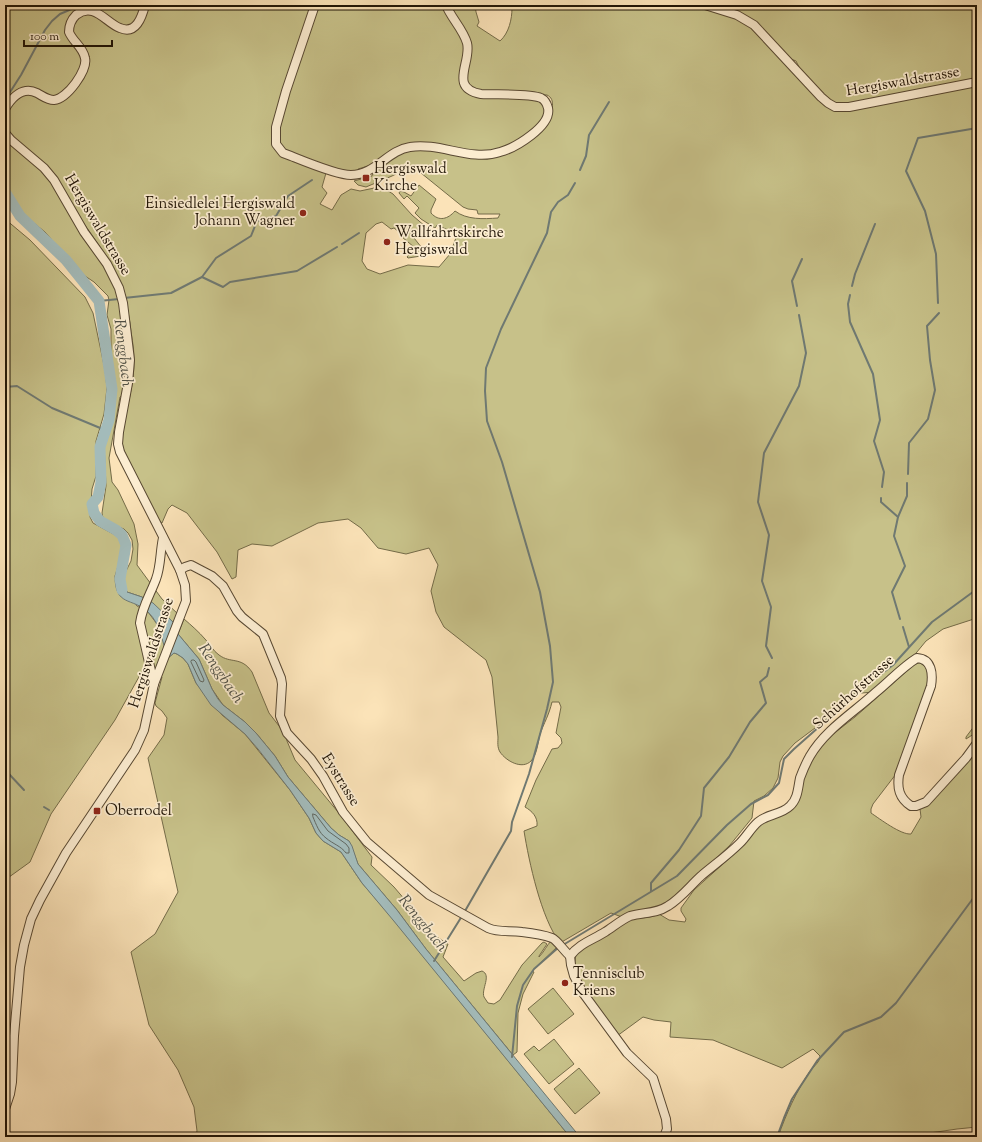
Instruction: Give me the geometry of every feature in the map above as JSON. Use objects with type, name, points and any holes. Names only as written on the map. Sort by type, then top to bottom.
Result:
[{"type":"street","points":[[5,109],[14,96],[23,92],[36,92],[45,98],[51,99],[59,99],[67,93],[82,73],[86,64],[85,56],[69,32],[71,22],[77,15],[88,11],[98,13],[120,28],[127,30],[138,24],[142,18],[145,5]]},
{"type":"street","points":[[315,5],[286,91],[276,127],[275,141],[280,150],[291,156],[343,174],[354,175],[371,170],[393,153],[408,147],[418,146],[480,155],[500,153],[522,141],[542,126],[547,120],[548,107],[544,100],[540,98],[530,96],[481,94],[474,92],[466,86],[463,75],[468,53],[467,42],[446,5]]},
{"type":"street","name":"Hergiswaldstrasse","points":[[705,5],[737,15],[754,25],[821,97],[828,103],[835,106],[843,107],[866,104],[977,82]]},
{"type":"street","name":"Hergiswaldstrasse","points":[[5,132],[11,140],[44,168],[54,180],[84,232],[107,264],[122,298],[130,360],[128,383],[118,444],[120,452],[180,570],[185,585],[186,601],[154,684],[144,730],[135,750],[66,853],[40,900],[32,919],[24,945],[20,967],[12,1082],[5,1109]]},
{"type":"street","points":[[154,684],[140,623],[141,614],[151,592],[160,564],[163,538]]},
{"type":"street","name":"Eystrasse","points":[[180,570],[191,566],[212,576],[223,586],[236,611],[263,634],[281,678],[280,716],[287,733],[311,759],[323,776],[342,812],[374,849],[429,895],[488,928],[495,931],[523,932],[552,938],[567,953]]},
{"type":"street","name":"Schürhofstrasse","points":[[567,953],[604,933],[624,919],[640,914],[658,911],[667,907],[686,892],[701,876],[741,842],[763,818],[791,806],[796,797],[804,767],[820,741],[909,663],[917,658],[924,660],[929,665],[932,677],[931,686],[899,775],[898,784],[901,796],[910,806],[916,806],[926,802],[966,758],[977,743]]},
{"type":"street","points":[[567,953],[574,976],[583,993],[627,1054],[653,1078],[666,1119],[667,1126],[664,1137]]},
{"type":"shaded area","points":[[5,5],[142,5],[136,24],[124,27],[96,10],[69,21],[80,51],[83,65],[70,85],[63,93],[56,96],[38,95],[17,91],[5,99]]},
{"type":"shaded area","points":[[147,5],[444,5],[465,43],[466,54],[460,78],[463,88],[470,94],[479,96],[525,97],[535,99],[543,103],[546,109],[544,119],[522,139],[499,151],[478,153],[419,144],[408,145],[392,151],[369,168],[368,166],[358,169],[358,171],[335,169],[299,157],[299,162],[326,173],[322,187],[327,193],[320,204],[332,210],[341,195],[351,189],[360,191],[379,187],[393,194],[412,215],[426,227],[425,229],[411,231],[410,233],[422,248],[424,253],[421,256],[408,258],[407,257],[414,247],[394,228],[391,229],[382,222],[376,224],[366,233],[362,261],[367,269],[380,274],[408,265],[439,267],[450,254],[457,235],[455,234],[456,230],[450,228],[448,230],[437,225],[435,228],[421,219],[415,213],[419,208],[407,196],[404,199],[399,193],[400,191],[411,196],[419,185],[436,199],[431,213],[437,218],[446,218],[455,211],[465,216],[487,219],[498,218],[500,214],[478,214],[477,210],[463,207],[421,173],[411,169],[402,168],[395,170],[396,174],[366,187],[358,185],[354,181],[372,176],[392,157],[406,150],[422,149],[473,156],[504,153],[515,148],[540,131],[549,119],[551,112],[552,99],[547,95],[479,91],[468,83],[466,77],[471,52],[470,40],[449,5],[475,5],[479,22],[477,26],[500,41],[508,30],[511,21],[512,8],[515,5],[695,5],[738,19],[755,29],[823,103],[834,109],[844,110],[977,84],[977,618],[943,629],[926,641],[912,658],[873,692],[851,694],[823,722],[795,743],[783,756],[780,762],[778,778],[773,788],[764,796],[754,801],[752,818],[730,845],[681,892],[655,910],[639,910],[622,917],[611,913],[560,943],[553,932],[537,889],[524,831],[537,826],[537,820],[534,815],[525,807],[536,780],[552,749],[558,748],[562,743],[561,738],[556,733],[561,707],[559,702],[552,702],[540,734],[536,752],[531,761],[527,764],[523,765],[514,763],[500,752],[498,746],[492,677],[486,660],[444,627],[436,612],[431,591],[438,565],[429,548],[406,554],[378,548],[361,528],[348,519],[318,523],[272,546],[252,544],[238,550],[236,577],[232,579],[217,552],[187,513],[172,505],[168,509],[162,523],[159,521],[128,460],[123,448],[121,435],[132,387],[134,367],[133,345],[124,293],[106,256],[75,211],[55,176],[45,164],[15,141],[6,127],[5,120],[9,109],[19,97],[26,94],[44,100],[57,101],[65,97],[83,77],[89,64],[88,55],[73,35],[72,31],[73,23],[78,17],[89,14],[96,15],[120,31],[133,31],[142,23]]},
{"type":"shaded area","points":[[713,5],[977,5],[977,80],[839,105],[826,99],[800,69],[796,61],[791,59],[759,27]]},
{"type":"shaded area","points":[[5,141],[38,166],[47,175],[109,273],[120,299],[127,357],[123,395],[120,397],[109,458],[112,482],[118,490],[134,524],[138,544],[137,565],[162,599],[178,614],[174,623],[142,597],[127,592],[123,583],[124,575],[131,561],[133,549],[132,540],[124,529],[108,523],[103,518],[102,513],[106,486],[104,444],[116,389],[111,353],[111,329],[107,315],[109,300],[108,296],[71,262],[45,232],[19,211],[6,189],[8,183],[5,184]]},
{"type":"shaded area","points":[[5,219],[30,240],[85,297],[93,313],[105,370],[107,388],[104,414],[96,441],[96,476],[92,489],[90,517],[93,523],[117,536],[123,542],[124,547],[115,576],[137,606],[148,612],[157,624],[165,645],[155,673],[147,667],[140,675],[115,720],[51,814],[30,862],[5,880]]},
{"type":"shaded area","points":[[184,619],[223,658],[240,662],[248,667],[252,672],[269,713],[286,735],[295,760],[338,812],[372,857],[371,865],[394,887],[418,915],[429,932],[448,944],[443,957],[464,981],[476,973],[482,971],[485,973],[486,979],[483,994],[488,1003],[494,1004],[500,1000],[522,965],[542,943],[544,942],[547,944],[539,957],[551,941],[557,947],[532,971],[534,972],[523,994],[518,1013],[517,1052],[513,1055],[426,949],[397,910],[358,864],[349,841],[331,828],[288,777],[275,756],[256,733],[245,722],[223,705],[212,689],[199,659],[178,634]]},
{"type":"shaded area","points":[[174,653],[183,658],[188,664],[196,683],[222,715],[245,734],[290,790],[309,818],[316,833],[323,841],[341,852],[362,883],[570,1137],[195,1137],[197,1131],[194,1107],[178,1070],[149,1025],[131,952],[155,934],[178,892],[148,758],[164,735],[167,718],[155,703],[162,677],[160,676],[168,658]]},
{"type":"shaded area","points":[[920,663],[926,667],[931,676],[896,774],[873,804],[871,813],[896,829],[907,834],[911,834],[921,817],[920,809],[928,804],[977,745],[977,1127],[923,1134],[921,1137],[778,1137],[796,1095],[810,1071],[819,1060],[820,1056],[813,1049],[782,1068],[713,1040],[670,1037],[671,1022],[643,1017],[617,1036],[596,1008],[582,984],[575,962],[577,953],[584,946],[629,920],[652,917],[659,914],[669,920],[685,922],[686,919],[681,911],[681,908],[694,890],[734,854],[760,825],[790,808],[810,761],[828,738],[855,717],[915,664]]},
{"type":"shaded area","points":[[977,683],[977,732],[966,739],[975,725],[973,704]]},
{"type":"shaded area","points":[[553,988],[574,1014],[548,1034],[528,1009]]},
{"type":"shaded area","points":[[554,1039],[574,1064],[549,1084],[524,1054],[534,1046],[539,1051]]},
{"type":"shaded area","points":[[579,1068],[600,1093],[575,1114],[554,1089]]},
{"type":"water","points":[[124,575],[123,583],[127,592],[142,597],[153,603],[174,623],[178,634],[199,659],[218,699],[256,733],[275,756],[288,777],[331,828],[349,841],[358,864],[397,910],[426,949],[580,1137],[570,1137],[362,883],[341,852],[323,841],[316,833],[309,818],[290,790],[258,749],[245,734],[211,705],[196,683],[188,664],[183,658],[174,653],[168,658],[156,622],[142,607],[126,600],[118,593],[115,576]]},
{"type":"waterway","points":[[5,100],[21,75],[45,30],[52,21],[60,14],[81,5]]},
{"type":"waterway","points":[[580,170],[586,156],[589,135],[609,102]]},
{"type":"waterway","points":[[938,303],[936,254],[925,211],[906,171],[918,138],[977,128]]},
{"type":"waterway","points":[[202,277],[216,258],[251,236],[257,221],[276,216],[288,196],[312,180]]},
{"type":"waterway","points":[[465,911],[511,831],[512,822],[529,774],[553,682],[550,646],[540,592],[502,462],[487,421],[485,391],[486,368],[501,329],[547,233],[551,212],[558,202],[568,195],[575,183]]},
{"type":"waterway","name":"Renggbach","points":[[5,192],[20,216],[66,260],[99,301],[112,389],[109,420],[100,447],[101,482],[98,497],[92,504],[94,513],[100,521],[122,535],[126,545],[120,579],[122,590]]},
{"type":"waterway","points":[[852,286],[855,274],[875,224]]},
{"type":"waterway","points":[[342,244],[359,233]]},
{"type":"waterway","points":[[124,298],[171,293],[202,277],[223,287],[230,282],[297,271],[337,247]]},
{"type":"waterway","points":[[797,306],[792,281],[802,259]]},
{"type":"waterway","points":[[850,295],[848,304],[850,322],[873,374],[880,420],[874,441],[884,472],[882,487]]},
{"type":"waterway","points":[[99,301],[119,299]]},
{"type":"waterway","points":[[908,474],[909,443],[928,419],[935,390],[930,360],[927,326],[939,313]]},
{"type":"waterway","points":[[772,658],[766,646],[771,607],[762,581],[769,535],[758,502],[764,453],[799,386],[806,353],[799,315]]},
{"type":"waterway","points":[[5,387],[17,386],[52,408],[105,430]]},
{"type":"waterway","points":[[900,619],[892,592],[905,566],[894,536],[898,517],[907,496],[907,483]]},
{"type":"waterway","points":[[881,498],[881,502],[898,517]]},
{"type":"waterway","points":[[563,945],[677,876],[727,825],[751,804],[768,795],[779,783],[784,759],[794,749],[863,688],[893,665],[932,622],[977,589]]},
{"type":"waterway","points":[[903,627],[909,647]]},
{"type":"waterway","points":[[651,891],[651,883],[679,850],[701,816],[704,788],[729,757],[750,722],[766,703],[760,682],[767,676],[769,668]]},
{"type":"waterway","points":[[5,767],[9,774],[24,790]]},
{"type":"waterway","points":[[44,807],[49,810]]},
{"type":"waterway","points":[[777,1137],[792,1099],[817,1061],[844,1032],[881,1017],[896,1003],[977,893]]},
{"type":"waterway","points":[[434,961],[462,916]]},
{"type":"waterway","points":[[512,1057],[517,1006],[523,985],[534,969],[559,947]]},
{"type":"place","name":"Hergiswald Kirche","points":[[366,178]]},
{"type":"place","name":"Einsiedlelei Hergiswald Johann Wagner","points":[[303,213]]},
{"type":"place","name":"Wallfahrtskirche Hergiswald","points":[[387,242]]},
{"type":"place","name":"Oberrodel","points":[[97,811]]},
{"type":"place","name":"Tennisclub Kriens","points":[[565,983]]}]
